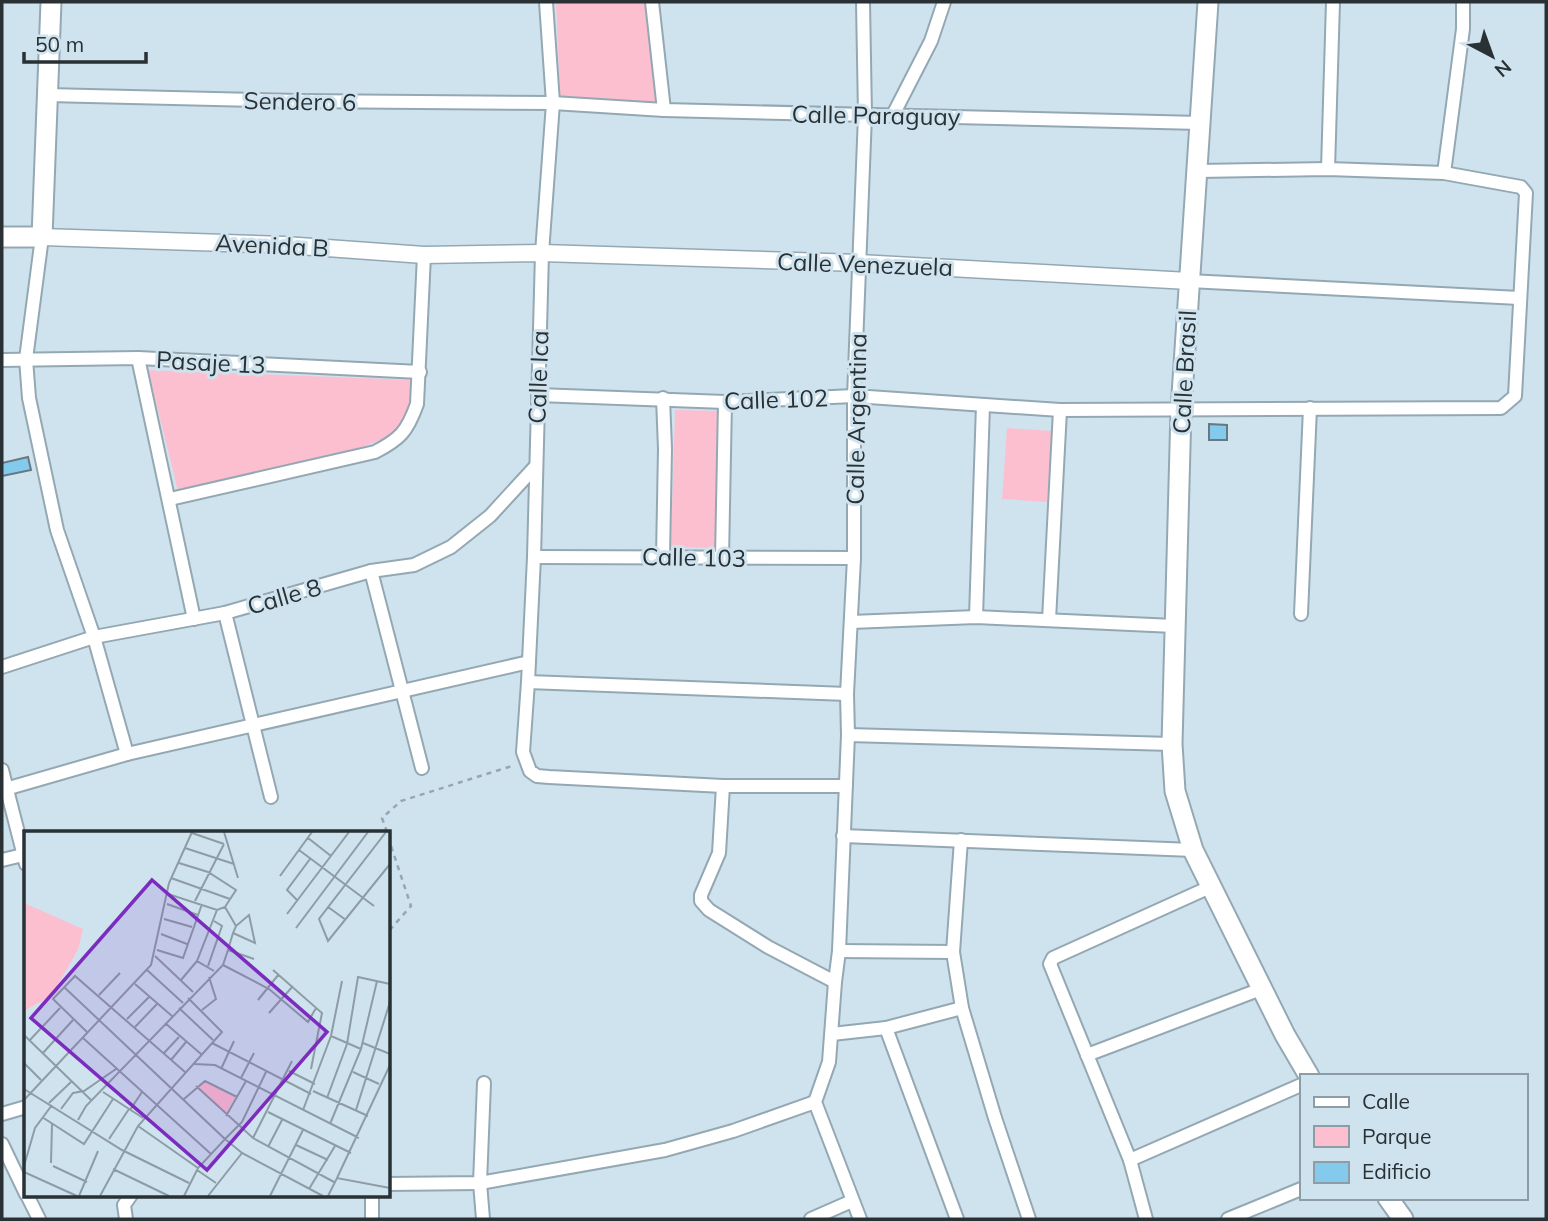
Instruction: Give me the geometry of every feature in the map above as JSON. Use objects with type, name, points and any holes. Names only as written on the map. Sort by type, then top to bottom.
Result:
[{"type":"main road","points":[[42,237],[51,2]]},
{"type":"main road","name":"Calle Brasil","points":[[1208,2],[1181,410],[1172,744],[1175,790],[1193,850],[1210,887],[1261,989],[1308,1074]]},
{"type":"main road","name":"Avenida B","points":[[2,237],[42,237]]},
{"type":"main road","points":[[1389,1200],[1403,1219]]},
{"type":"street","name":"Calle Ica","points":[[524,757],[534,556],[542,253],[552,103],[546,2]]},
{"type":"street","points":[[652,2],[664,110]]},
{"type":"street","name":"Calle Argentina","points":[[815,1102],[829,1062],[839,951],[854,558],[855,396],[865,115],[863,2]]},
{"type":"street","points":[[893,115],[931,41],[944,2]]},
{"type":"street","points":[[1328,169],[1333,2]]},
{"type":"street","points":[[1198,171],[1328,169],[1444,173],[1464,29],[1463,2]]},
{"type":"street","name":"Sendero 6","points":[[47,95],[552,103]]},
{"type":"street","name":"Calle Paraguay","points":[[552,103],[664,110],[1200,123]]},
{"type":"street","name":"Calle 102","points":[[538,395],[725,402],[855,396],[1060,410],[1501,408],[1516,396],[1526,193],[1521,187],[1514,185],[1444,173]]},
{"type":"street","points":[[42,237],[26,359],[29,398],[57,530],[94,637],[127,754]]},
{"type":"street","name":"Avenida B","points":[[42,237],[285,244],[424,255],[542,253]]},
{"type":"street","name":"Calle Venezuela","points":[[542,253],[859,263],[1189,281]]},
{"type":"street","points":[[170,499],[375,453],[397,440],[411,422],[417,404],[424,255]]},
{"type":"street","points":[[1189,281],[1519,298]]},
{"type":"street","points":[[138,358],[194,619]]},
{"type":"street","name":"Pasaje 13","points":[[2,360],[138,358],[420,372]]},
{"type":"street","points":[[663,398],[663,557]]},
{"type":"street","points":[[722,558],[725,402]]},
{"type":"street","points":[[976,617],[982,405]]},
{"type":"street","points":[[1301,614],[1310,408]]},
{"type":"street","points":[[1049,620],[1060,410]]},
{"type":"street","name":"Calle 8","points":[[2,667],[94,637],[225,613],[371,571],[414,565],[451,547],[490,516],[535,467]]},
{"type":"street","name":"Calle 103","points":[[534,556],[854,558]]},
{"type":"street","points":[[371,571],[404,689],[422,768]]},
{"type":"street","points":[[225,613],[271,797]]},
{"type":"street","points":[[851,622],[976,617],[1174,626]]},
{"type":"street","points":[[4,790],[127,754],[529,662]]},
{"type":"street","points":[[528,682],[847,694]]},
{"type":"street","points":[[848,735],[1172,744]]},
{"type":"street","points":[[524,757],[530,771],[537,776],[723,786],[846,786]]},
{"type":"street","points":[[2,770],[4,790],[24,856]]},
{"type":"street","points":[[723,786],[719,853],[701,895],[701,901],[709,910],[768,947],[835,982]]},
{"type":"street","points":[[843,836],[1193,850]]},
{"type":"street","points":[[961,841],[953,952],[962,1008],[1029,1219]]},
{"type":"street","points":[[2,860],[24,859]]},
{"type":"street","points":[[1146,1219],[1129,1160],[1050,964],[1054,958],[1122,925],[1210,887]]},
{"type":"street","points":[[839,951],[953,952]]},
{"type":"street","points":[[1087,1055],[1261,989]]},
{"type":"street","points":[[832,1034],[886,1028],[962,1008]]},
{"type":"street","points":[[886,1028],[957,1219]]},
{"type":"street","points":[[483,1219],[480,1183],[484,1083]]},
{"type":"street","points":[[1129,1160],[1300,1086]]},
{"type":"street","points":[[390,1184],[480,1183],[665,1150],[733,1131],[815,1102],[860,1219]]},
{"type":"street","points":[[2,1114],[24,1108]]},
{"type":"street","points":[[2,1144],[24,1190]]},
{"type":"street","points":[[1228,1219],[1300,1189]]},
{"type":"street","points":[[27,1196],[38,1219]]},
{"type":"street","points":[[126,1219],[123,1213],[124,1205],[130,1196]]},
{"type":"street","points":[[372,1196],[372,1219]]},
{"type":"street","points":[[811,1219],[852,1201]]},
{"type":"path","points":[[387,831],[382,818],[401,801],[524,757]]},
{"type":"path","points":[[390,844],[411,906],[390,930]]},
{"type":"green space","points":[[556,2],[646,2],[657,102],[560,99]]},
{"type":"green space","points":[[148,370],[413,380],[409,411],[392,435],[353,451],[178,491]]},
{"type":"green space","points":[[675,410],[721,411],[717,548],[671,547]]},
{"type":"green space","points":[[1007,428],[1052,431],[1047,502],[1002,499]]},
{"type":"building","points":[[1209,424],[1227,425],[1227,440],[1209,440]]},
{"type":"building","points":[[28,457],[31,470],[2,476],[2,463]]}]
